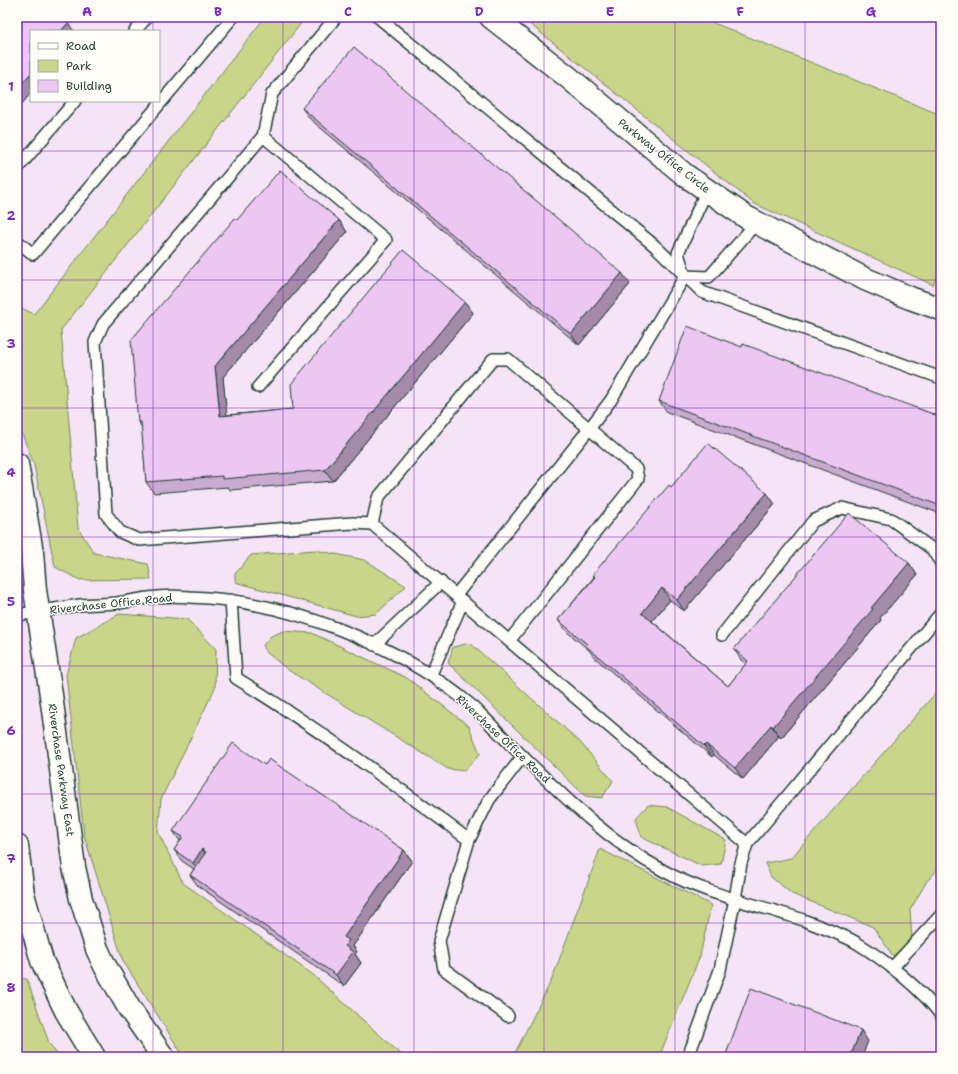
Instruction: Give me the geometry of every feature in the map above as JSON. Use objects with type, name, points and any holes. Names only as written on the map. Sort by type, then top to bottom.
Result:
[{"type":"street","name":"Parkway Office Circle","points":[[491,17],[568,77],[685,175],[746,217],[865,279],[910,298],[941,308]]},
{"type":"street","name":"Riverchase Parkway East","points":[[17,464],[32,552],[35,590],[74,867],[81,899],[97,949],[105,966],[130,1008],[163,1057]]},
{"type":"street","points":[[17,846],[23,894],[42,961],[66,1010],[94,1057]]},
{"type":"lane","points":[[136,30],[146,17]]},
{"type":"lane","points":[[17,241],[33,254],[234,17]]},
{"type":"lane","points":[[336,17],[272,94],[263,136],[103,324],[95,342],[106,514],[120,532],[139,540],[352,523],[372,524],[747,844]]},
{"type":"lane","points":[[378,17],[655,246],[702,292],[941,378]]},
{"type":"lane","points":[[17,169],[74,102]]},
{"type":"lane","points":[[258,387],[386,240],[263,136]]},
{"type":"lane","points":[[431,674],[459,598],[611,400],[685,276],[678,253],[707,190]]},
{"type":"lane","points":[[685,276],[709,277],[756,222]]},
{"type":"lane","points":[[372,524],[378,498],[493,359],[508,359],[636,470],[638,479],[509,640]]},
{"type":"lane","points":[[722,635],[813,521],[842,508],[891,519],[932,549],[941,563]]},
{"type":"lane","points":[[374,644],[441,582]]},
{"type":"lane","name":"Riverchase Office Road","points":[[17,615],[80,605],[120,602],[150,597],[187,596],[250,603],[287,612],[346,631],[431,674],[472,707],[566,799],[606,834],[641,858],[667,873],[694,885],[804,920],[855,941],[907,980],[941,1015]]},
{"type":"lane","points":[[230,600],[236,678],[292,713],[468,840]]},
{"type":"lane","points":[[688,1057],[720,970],[741,863],[747,844],[941,612]]},
{"type":"lane","points":[[508,1016],[444,969],[439,941],[468,840],[489,800],[523,756]]},
{"type":"lane","points":[[892,968],[939,921]]},
{"type":"shaded area","points":[[17,17],[941,17],[941,1057],[17,1057]]},
{"type":"green space","points":[[265,17],[306,17],[61,330],[78,528],[94,553],[148,564],[151,579],[80,580],[55,567],[34,465],[17,421],[17,306],[34,314]]},
{"type":"green space","points":[[521,17],[699,17],[941,115],[941,269],[933,285],[753,203]]},
{"type":"green space","points":[[315,550],[365,560],[406,586],[376,614],[356,616],[235,582],[235,574],[251,555]]},
{"type":"green space","points":[[119,614],[187,619],[216,649],[215,688],[161,799],[158,832],[183,883],[312,974],[404,1057],[184,1057],[123,961],[84,835],[66,675],[76,638]]},
{"type":"green space","points":[[283,631],[312,633],[407,678],[469,726],[480,754],[464,771],[448,769],[288,670],[266,652],[263,645],[271,636]]},
{"type":"green space","points":[[470,643],[579,741],[613,781],[602,798],[585,796],[448,663],[453,647]]},
{"type":"green space","points":[[941,687],[941,866],[927,881],[910,910],[912,939],[893,956],[873,927],[792,894],[771,877],[765,863],[791,858]]},
{"type":"green space","points":[[648,805],[667,807],[726,840],[721,864],[702,866],[641,837],[636,818]]},
{"type":"green space","points":[[600,849],[711,905],[700,956],[659,1057],[513,1057],[552,979]]},
{"type":"green space","points":[[17,978],[27,979],[49,1043],[59,1057],[17,1057]]},
{"type":"building","points":[[17,17],[62,17],[68,23],[62,30],[30,30],[30,74],[17,89]]},
{"type":"building","points":[[354,47],[622,273],[571,334],[302,108]]},
{"type":"building","points":[[280,170],[339,220],[215,366],[220,416],[293,409],[291,384],[403,250],[465,302],[325,470],[222,479],[222,476],[146,482],[141,422],[138,422],[131,340],[235,218],[237,220]]},
{"type":"building","points":[[687,326],[742,347],[743,344],[941,417],[941,506],[659,401]]},
{"type":"building","points":[[708,443],[767,493],[677,600],[662,588],[642,613],[728,686],[748,661],[734,649],[849,513],[909,563],[871,608],[873,609],[773,727],[771,725],[735,768],[706,744],[704,746],[586,646],[587,644],[558,620],[595,577],[593,574],[669,485],[671,487]]},
{"type":"building","points":[[233,743],[265,765],[269,759],[404,850],[344,937],[349,940],[345,946],[353,952],[336,975],[190,875],[206,852],[202,849],[193,863],[174,850],[183,837],[173,831]]},
{"type":"building","points":[[751,988],[861,1030],[850,1057],[725,1057]]}]
